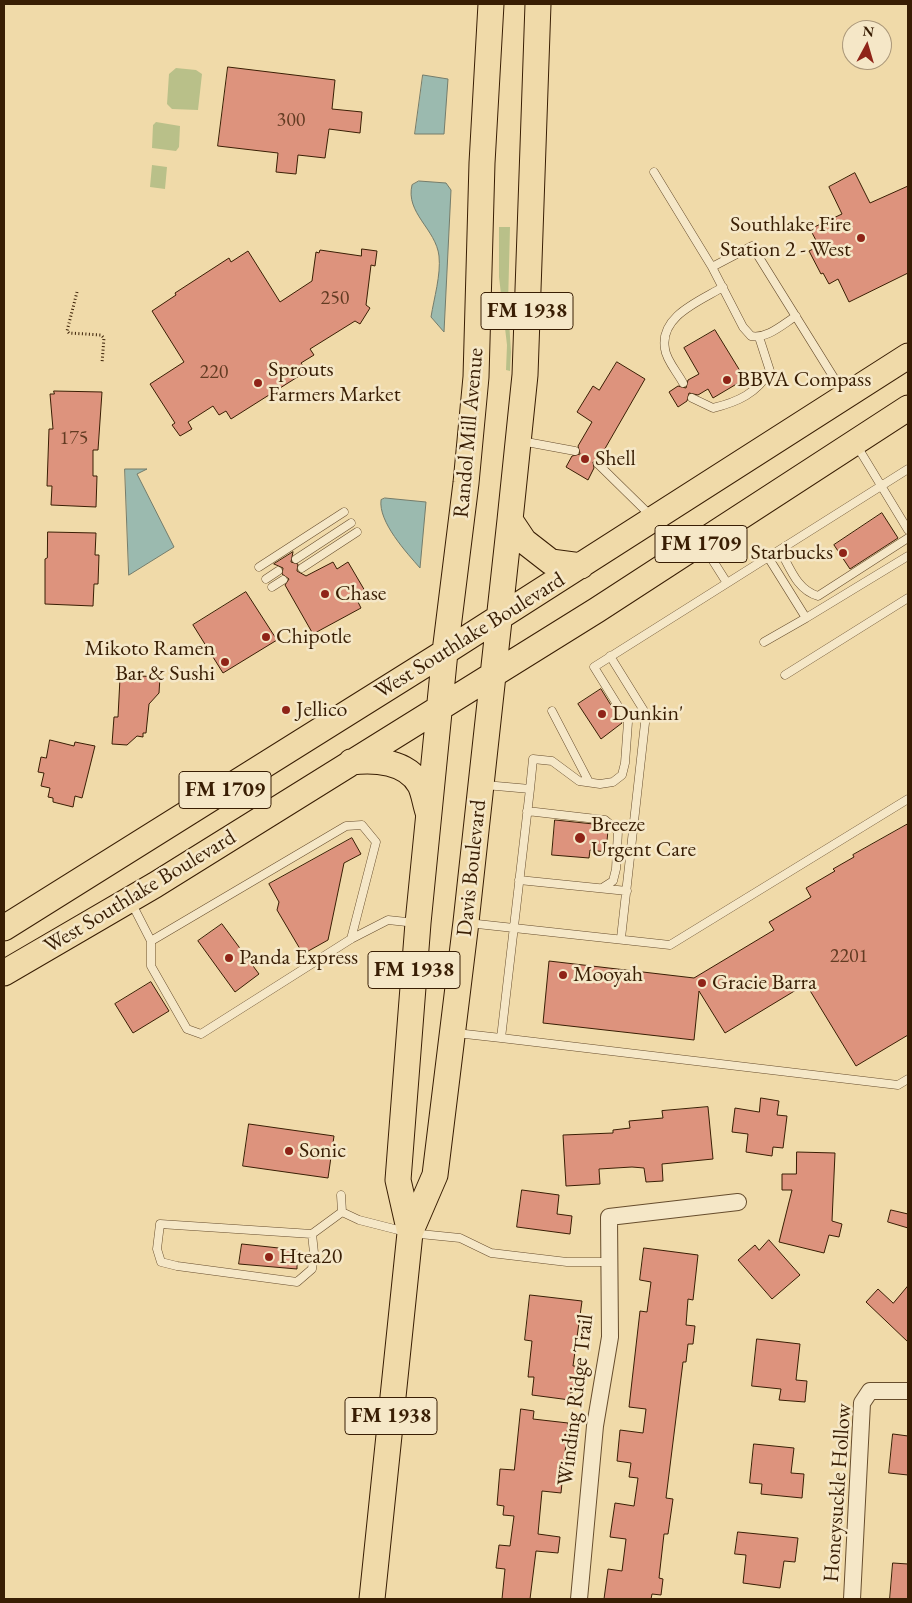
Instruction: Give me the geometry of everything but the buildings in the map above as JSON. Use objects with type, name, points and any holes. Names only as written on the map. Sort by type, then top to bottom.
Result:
[{"type":"main road","name":"Randol Mill Avenue","points":[[445,652],[466,483],[476,377],[482,162],[491,4]]},
{"type":"main road","name":"FM 1938","points":[[498,617],[525,375],[538,4]]},
{"type":"main road","name":"West Southlake Boulevard","points":[[4,928],[581,566],[908,356]]},
{"type":"main road","name":"West Southlake Boulevard","points":[[4,973],[130,900],[492,676],[702,544],[908,408]]},
{"type":"main road","points":[[510,520],[524,541],[551,562],[581,566]]},
{"type":"main road","name":"Davis Boulevard","points":[[372,1599],[410,1233],[435,1175],[466,922],[498,617]]},
{"type":"main road","name":"Davis Boulevard","points":[[410,1233],[398,1180],[418,923],[445,652]]},
{"type":"main road","points":[[351,762],[370,760],[389,763],[406,771],[419,784],[429,817]]},
{"type":"street","name":"Winding Ridge Trail","points":[[579,1599],[595,1426],[610,1337],[609,1217],[738,1202]]},
{"type":"street","name":"Honeysuckle Hollow","points":[[852,1599],[862,1403],[870,1391],[908,1391]]},
{"type":"lane","points":[[654,172],[712,267],[743,327],[750,336],[759,338],[796,316]]},
{"type":"lane","points":[[712,267],[752,246],[846,396]]},
{"type":"lane","points":[[684,383],[665,350],[664,339],[668,326],[674,318],[722,287]]},
{"type":"lane","points":[[692,398],[713,408],[745,398],[763,384],[770,371],[759,338]]},
{"type":"lane","points":[[517,440],[576,451]]},
{"type":"lane","points":[[856,444],[908,530]]},
{"type":"lane","points":[[598,464],[654,519]]},
{"type":"lane","points":[[501,1038],[533,759],[552,761],[579,781],[589,782],[613,782],[622,775],[626,763],[628,722],[594,667],[908,469]]},
{"type":"lane","points":[[259,567],[344,512]]},
{"type":"lane","points":[[296,558],[351,523]]},
{"type":"lane","points":[[302,568],[357,532]]},
{"type":"lane","points":[[780,550],[798,582],[808,593],[818,596],[908,538]]},
{"type":"lane","points":[[702,544],[727,583]]},
{"type":"lane","points":[[764,642],[908,556]]},
{"type":"lane","points":[[768,557],[806,618]]},
{"type":"lane","points":[[266,579],[278,571]]},
{"type":"lane","points":[[272,587],[283,580]]},
{"type":"lane","points":[[785,675],[908,598]]},
{"type":"lane","points":[[610,656],[646,714],[621,938]]},
{"type":"lane","points":[[552,711],[589,782]]},
{"type":"lane","points":[[480,785],[530,790]]},
{"type":"lane","points":[[466,922],[670,945],[908,799]]},
{"type":"lane","points":[[527,811],[605,820],[618,831],[616,869],[613,881],[602,888]]},
{"type":"lane","points":[[151,941],[346,826],[362,825],[376,842],[350,939]]},
{"type":"lane","points":[[519,880],[627,891]]},
{"type":"lane","points":[[130,900],[151,941],[151,966],[187,1029],[201,1034],[350,939],[388,920],[418,923]]},
{"type":"lane","points":[[453,1033],[898,1085],[908,1079]]},
{"type":"lane","points":[[341,1195],[342,1212]]},
{"type":"lane","points":[[342,1212],[359,1220],[410,1233],[460,1238],[491,1253],[566,1262],[608,1262]]},
{"type":"lane","points":[[312,1234],[314,1252],[312,1269],[297,1282],[177,1266],[161,1262],[157,1249],[160,1224],[312,1234],[342,1212]]},
{"type":"path","points":[[77,292],[68,331],[70,333],[101,334],[104,338],[102,363]]},
{"type":"green space","points":[[176,68],[196,70],[202,74],[198,110],[172,109],[167,104],[169,74]]},
{"type":"green space","points":[[156,122],[180,126],[179,147],[176,151],[152,148],[153,125]]},
{"type":"green space","points":[[152,165],[167,167],[165,189],[150,187]]},
{"type":"green space","points":[[499,227],[510,227],[508,305],[511,352],[510,371],[506,370],[507,345],[499,277]]},
{"type":"water","points":[[423,75],[448,79],[444,134],[415,134]]},
{"type":"water","points":[[419,181],[446,183],[451,190],[444,332],[431,317],[438,279],[439,256],[433,237],[413,204],[411,195],[412,185]]},
{"type":"water","points":[[125,469],[147,469],[137,474],[174,547],[129,575]]},
{"type":"water","points":[[385,498],[426,502],[420,568],[394,537],[384,518],[381,500]]},
{"type":"place","name":"Southlake Fire Station 2 - West","points":[[861,238]]},
{"type":"place","name":"BBVA Compass","points":[[727,380]]},
{"type":"place","name":"Sprouts Farmers Market","points":[[258,383]]},
{"type":"place","name":"Shell","points":[[585,459]]},
{"type":"place","name":"Starbucks","points":[[843,553]]},
{"type":"place","name":"Chase","points":[[325,594]]},
{"type":"place","name":"Chipotle","points":[[266,637]]},
{"type":"place","name":"Mikoto Ramen Bar & Sushi","points":[[225,662]]},
{"type":"place","name":"Jellico","points":[[286,710]]},
{"type":"place","name":"Dunkin'","points":[[602,714]]},
{"type":"place","name":"Breeze Urgent Care","points":[[580,838]]},
{"type":"place","name":"Panda Express","points":[[229,958]]},
{"type":"place","name":"Mooyah","points":[[563,975]]},
{"type":"place","name":"Gracie Barra","points":[[702,983]]},
{"type":"place","name":"Sonic","points":[[289,1151]]},
{"type":"place","name":"Htea20","points":[[269,1257]]}]
